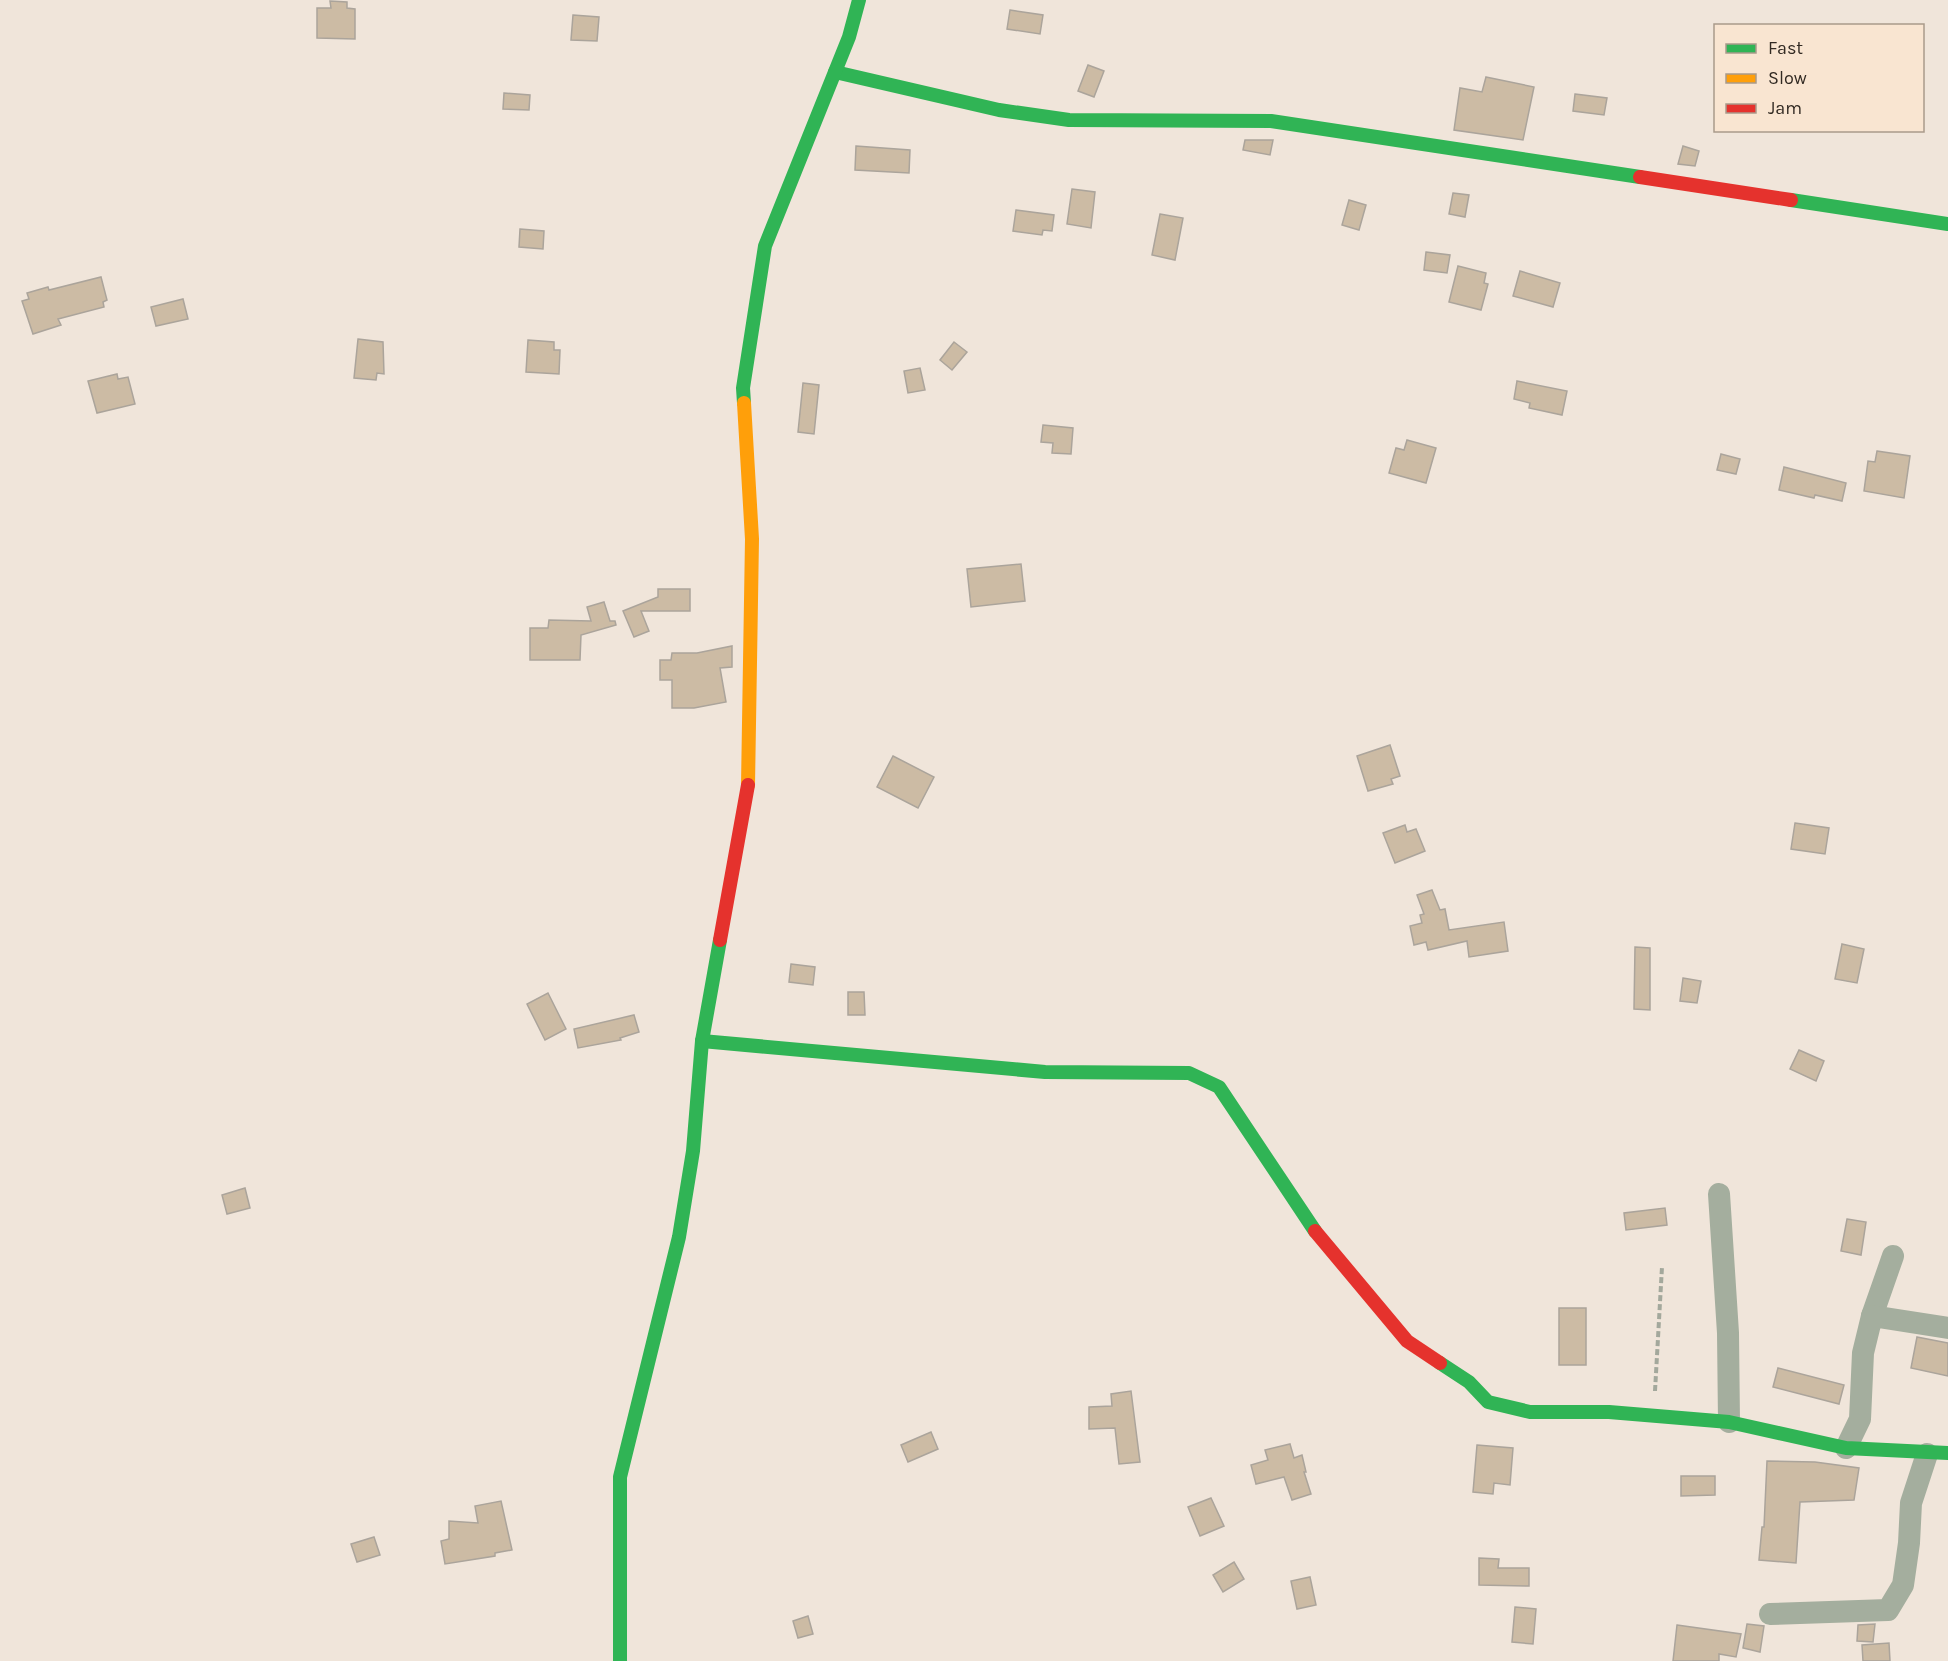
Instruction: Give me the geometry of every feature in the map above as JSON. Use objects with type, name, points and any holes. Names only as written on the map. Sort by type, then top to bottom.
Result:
[{"type":"street","points":[[620,1661],[620,1477],[638,1396],[679,1237],[693,1151],[702,1041],[750,775],[752,539],[742,388],[765,246],[849,37],[859,0]]},
{"type":"street","points":[[835,72],[999,110],[1069,120],[1271,121],[1948,225]]},
{"type":"street","points":[[702,1041],[1045,1072],[1189,1073],[1219,1087],[1320,1238],[1407,1341],[1469,1382],[1488,1402],[1530,1412],[1609,1412],[1730,1422],[1846,1448],[1937,1454],[1911,1503],[1909,1543],[1903,1585],[1888,1610],[1770,1614]]},
{"type":"street","points":[[1719,1194],[1728,1333],[1730,1422]]},
{"type":"street","points":[[1846,1448],[1860,1419],[1863,1353],[1872,1316],[1885,1285],[1893,1256]]},
{"type":"street","points":[[1872,1316],[1948,1328]]},
{"type":"path","points":[[1654,1416],[1662,1267]]},
{"type":"building","points":[[330,1],[347,2],[347,8],[355,9],[355,39],[317,38],[317,8],[331,8]]},
{"type":"building","points":[[1010,10],[1043,15],[1040,34],[1007,29]]},
{"type":"building","points":[[573,15],[599,17],[597,41],[571,40]]},
{"type":"building","points":[[1088,65],[1104,71],[1094,97],[1078,91]]},
{"type":"building","points":[[1486,77],[1534,87],[1523,140],[1454,130],[1460,88],[1482,92]]},
{"type":"building","points":[[504,93],[530,95],[529,110],[503,109]]},
{"type":"building","points":[[1575,94],[1607,98],[1604,115],[1573,111]]},
{"type":"building","points":[[1245,140],[1273,140],[1270,155],[1243,150]]},
{"type":"building","points":[[856,146],[910,150],[909,173],[855,170]]},
{"type":"building","points":[[1683,146],[1699,151],[1695,166],[1678,164]]},
{"type":"building","points":[[1072,189],[1095,192],[1091,228],[1067,224]]},
{"type":"building","points":[[1453,193],[1469,195],[1465,217],[1449,214]]},
{"type":"building","points":[[1349,200],[1366,205],[1359,230],[1342,225]]},
{"type":"building","points":[[1016,210],[1054,215],[1052,231],[1043,230],[1042,235],[1013,231]]},
{"type":"building","points":[[1160,214],[1183,218],[1175,260],[1152,255]]},
{"type":"building","points":[[520,229],[544,231],[543,249],[519,247]]},
{"type":"building","points":[[1426,252],[1450,255],[1447,273],[1424,270]]},
{"type":"building","points":[[1458,266],[1486,273],[1484,283],[1488,284],[1481,310],[1449,302]]},
{"type":"building","points":[[1520,271],[1560,283],[1553,307],[1513,296]]},
{"type":"building","points":[[101,277],[107,300],[103,302],[104,307],[58,319],[61,325],[33,334],[22,301],[29,299],[27,293]]},
{"type":"building","points":[[183,299],[188,319],[156,326],[151,307]]},
{"type":"building","points":[[358,339],[383,342],[384,374],[377,373],[376,380],[354,378]]},
{"type":"building","points":[[528,340],[554,342],[554,350],[560,350],[559,374],[526,372]]},
{"type":"building","points":[[954,342],[967,352],[952,370],[940,360]]},
{"type":"building","points":[[920,368],[925,390],[908,393],[904,371]]},
{"type":"building","points":[[117,374],[118,379],[128,377],[135,404],[97,413],[88,381]]},
{"type":"building","points":[[1517,381],[1567,391],[1562,415],[1529,408],[1530,403],[1514,399]]},
{"type":"building","points":[[803,383],[819,385],[814,434],[798,432]]},
{"type":"building","points":[[1043,425],[1073,428],[1071,454],[1052,453],[1053,443],[1041,442]]},
{"type":"building","points":[[1407,440],[1436,448],[1426,483],[1389,473],[1396,448],[1404,450]]},
{"type":"building","points":[[1877,451],[1910,456],[1904,498],[1864,491],[1868,461],[1875,462]]},
{"type":"building","points":[[1721,454],[1740,459],[1736,474],[1717,470]]},
{"type":"building","points":[[1784,467],[1846,483],[1842,501],[1815,495],[1814,498],[1779,490]]},
{"type":"building","points":[[1021,564],[1025,601],[971,607],[967,569]]},
{"type":"building","points":[[658,589],[690,589],[690,611],[641,611],[649,631],[634,637],[623,611],[658,597]]},
{"type":"building","points":[[604,602],[610,621],[615,621],[616,625],[581,635],[580,660],[530,660],[530,628],[548,628],[549,620],[591,621],[587,607]]},
{"type":"building","points":[[732,646],[732,667],[720,668],[726,702],[694,708],[672,708],[672,680],[660,680],[660,660],[671,660],[672,653],[697,653]]},
{"type":"building","points":[[1390,745],[1400,776],[1391,779],[1393,784],[1368,791],[1357,756]]},
{"type":"building","points":[[893,756],[934,777],[918,808],[877,787]]},
{"type":"building","points":[[1795,823],[1829,828],[1825,854],[1791,849]]},
{"type":"building","points":[[1405,825],[1407,832],[1416,829],[1425,851],[1395,863],[1383,833]]},
{"type":"building","points":[[1432,890],[1440,910],[1445,909],[1449,930],[1504,922],[1508,951],[1469,957],[1467,941],[1428,950],[1426,942],[1414,945],[1410,926],[1422,923],[1420,915],[1424,914],[1417,895]]},
{"type":"building","points":[[1842,944],[1864,949],[1857,983],[1835,979]]},
{"type":"building","points":[[1635,947],[1650,948],[1650,1010],[1634,1009]]},
{"type":"building","points":[[791,964],[815,967],[813,985],[789,982]]},
{"type":"building","points":[[1683,978],[1701,981],[1697,1003],[1680,1001]]},
{"type":"building","points":[[848,992],[864,992],[865,1015],[848,1015]]},
{"type":"building","points":[[548,993],[566,1029],[545,1040],[527,1004]]},
{"type":"building","points":[[634,1015],[639,1032],[620,1038],[621,1040],[578,1048],[574,1029]]},
{"type":"building","points":[[1799,1050],[1824,1061],[1816,1081],[1790,1069]]},
{"type":"building","points":[[245,1188],[250,1208],[227,1214],[222,1195]]},
{"type":"building","points":[[1665,1208],[1667,1225],[1626,1230],[1624,1213]]},
{"type":"building","points":[[1847,1219],[1866,1222],[1861,1255],[1841,1251]]},
{"type":"building","points":[[1559,1308],[1586,1308],[1586,1365],[1559,1365]]},
{"type":"building","points":[[1917,1337],[1948,1343],[1948,1376],[1911,1368]]},
{"type":"building","points":[[1778,1368],[1844,1385],[1839,1404],[1773,1387]]},
{"type":"building","points":[[1131,1391],[1140,1462],[1119,1464],[1115,1428],[1089,1429],[1089,1407],[1112,1406],[1111,1394]]},
{"type":"building","points":[[931,1432],[938,1449],[908,1462],[901,1445]]},
{"type":"building","points":[[1290,1444],[1294,1458],[1302,1455],[1306,1472],[1304,1472],[1311,1494],[1292,1500],[1284,1477],[1256,1484],[1251,1465],[1268,1460],[1265,1450]]},
{"type":"building","points":[[1477,1445],[1513,1448],[1510,1485],[1494,1483],[1493,1494],[1473,1492]]},
{"type":"building","points":[[1767,1461],[1815,1462],[1859,1468],[1854,1500],[1800,1502],[1796,1563],[1759,1560],[1762,1527],[1764,1527]]},
{"type":"building","points":[[1681,1476],[1715,1476],[1715,1495],[1681,1496]]},
{"type":"building","points":[[1211,1498],[1224,1526],[1200,1536],[1188,1507]]},
{"type":"building","points":[[501,1501],[512,1550],[495,1553],[495,1556],[445,1564],[441,1541],[449,1539],[449,1521],[478,1523],[475,1506]]},
{"type":"building","points":[[374,1537],[380,1555],[357,1562],[351,1544]]},
{"type":"building","points":[[1479,1558],[1499,1559],[1498,1568],[1529,1568],[1529,1586],[1479,1585]]},
{"type":"building","points":[[1234,1562],[1244,1579],[1223,1592],[1213,1575]]},
{"type":"building","points":[[1310,1577],[1316,1605],[1297,1609],[1291,1581]]},
{"type":"building","points":[[1515,1607],[1536,1609],[1533,1644],[1512,1642]]},
{"type":"building","points":[[808,1616],[813,1634],[798,1638],[793,1621]]},
{"type":"building","points":[[1747,1624],[1764,1626],[1760,1652],[1743,1648]]},
{"type":"building","points":[[1875,1624],[1873,1642],[1857,1641],[1858,1625]]},
{"type":"building","points":[[1677,1625],[1741,1634],[1736,1657],[1719,1654],[1719,1661],[1673,1661]]},
{"type":"building","points":[[1889,1643],[1890,1661],[1863,1661],[1862,1645]]},
{"type":"traffic: fast","points":[[744,403],[743,388],[765,246],[849,37],[859,0]]},
{"type":"traffic: fast","points":[[835,72],[999,110],[1069,120],[1271,121],[1640,177]]},
{"type":"traffic: fast","points":[[1791,200],[1948,224]]},
{"type":"traffic: fast","points":[[620,1661],[620,1477],[679,1237],[693,1151],[702,1041],[720,940]]},
{"type":"traffic: fast","points":[[702,1041],[1045,1072],[1189,1073],[1219,1087],[1315,1231]]},
{"type":"traffic: fast","points":[[1440,1363],[1469,1382],[1488,1402],[1530,1412],[1609,1412],[1729,1422],[1846,1448],[1948,1453]]},
{"type":"traffic: slow","points":[[744,403],[752,539],[748,785]]},
{"type":"traffic: jam","points":[[1640,177],[1791,200]]},
{"type":"traffic: jam","points":[[720,940],[748,785]]},
{"type":"traffic: jam","points":[[1315,1231],[1407,1341],[1440,1363]]}]
